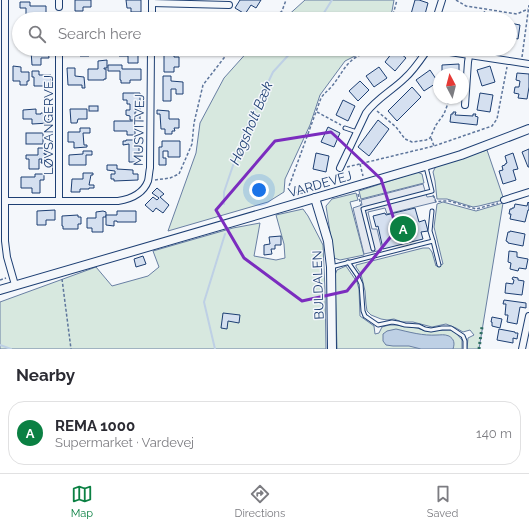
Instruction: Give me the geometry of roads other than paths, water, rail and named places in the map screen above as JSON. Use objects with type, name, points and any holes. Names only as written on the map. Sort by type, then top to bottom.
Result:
[{"type":"street","points":[[5,0],[2,157],[5,201],[5,241],[7,257],[15,285]]},
{"type":"street","points":[[59,0],[59,8]]},
{"type":"street","points":[[438,12],[442,0]]},
{"type":"street","points":[[152,2],[229,4]]},
{"type":"street","name":"LØVSANGERVEJ","points":[[58,56],[59,200]]},
{"type":"street","name":"MUSVITVEJ","points":[[5,201],[118,201],[127,200],[134,197],[141,191],[148,180],[150,168],[151,56]]},
{"type":"street","points":[[340,168],[366,113],[371,106],[407,77],[423,56]]},
{"type":"street","points":[[467,68],[469,56],[529,64]]},
{"type":"street","name":"VARDEVEJ","points":[[0,290],[425,166],[461,155],[529,129]]},
{"type":"street","points":[[504,200],[529,192]]},
{"type":"street","name":"BULDALEN","points":[[315,198],[328,241],[331,266],[332,349]]},
{"type":"street","points":[[522,349],[529,316]]},
{"type":"lane","points":[[346,128],[357,132]]},
{"type":"lane","points":[[373,249],[363,209],[432,191],[425,166]]},
{"type":"lane","points":[[432,211],[430,231],[439,265]]},
{"type":"lane","points":[[331,266],[433,241]]},
{"type":"lane","points":[[348,262],[361,284],[363,311],[365,316],[378,325],[392,322],[419,326],[431,330],[451,328],[463,336],[465,341],[465,349]]},
{"type":"water","points":[[396,329],[421,334],[449,336],[454,341],[453,349],[421,349],[409,346],[386,345],[383,341],[383,334],[387,331]]},
{"type":"waterway","name":"Høgsholt Bæk","points":[[324,12],[332,0]]},
{"type":"waterway","name":"Høgsholt Bæk","points":[[224,204],[224,192],[244,133],[273,72],[288,56]]},
{"type":"waterway","name":"Høgsholt Bæk","points":[[215,349],[204,302],[225,234]]},
{"type":"waterway","points":[[0,345],[11,349]]},
{"type":"place","name":"REMA 1000","points":[[403,229]]}]
